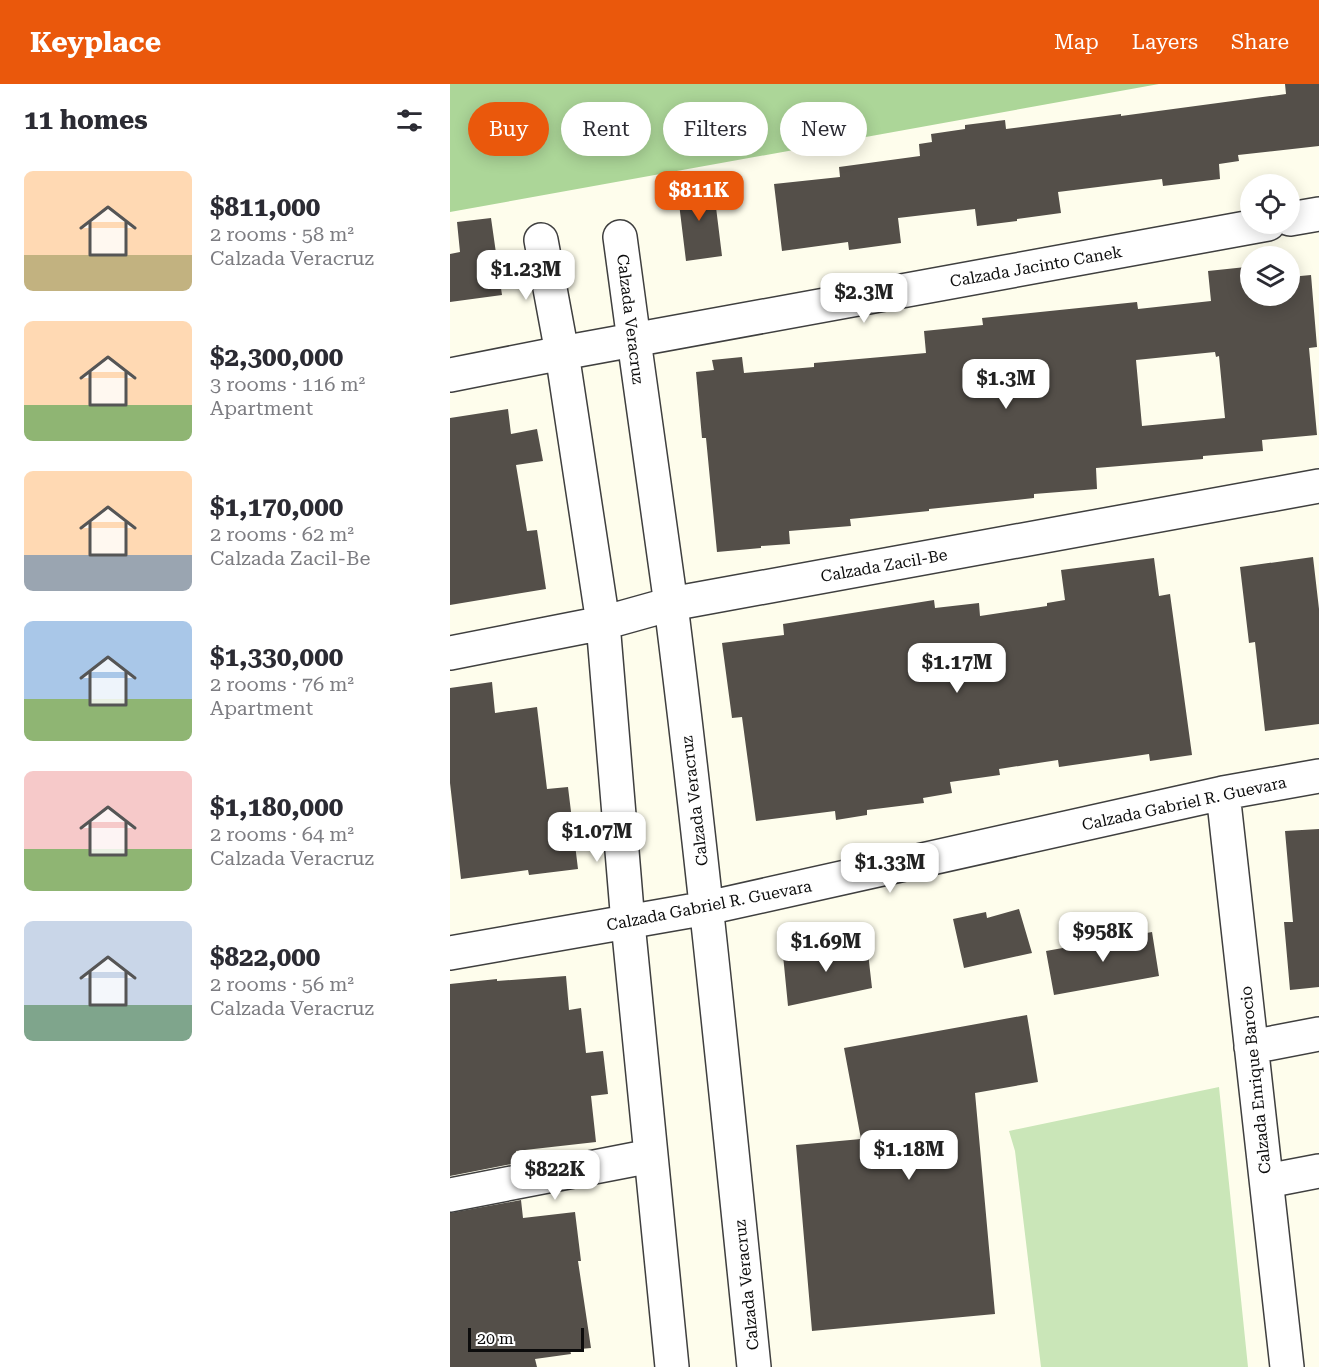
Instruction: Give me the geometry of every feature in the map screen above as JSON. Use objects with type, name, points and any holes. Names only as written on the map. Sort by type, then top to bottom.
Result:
[{"type":"street","points":[[1300,217],[1319,214]]},
{"type":"street","name":"Calzada Jacinto Canek","points":[[450,375],[1240,229]]},
{"type":"street","name":"Calzada Veracruz","points":[[620,237],[671,604],[707,908],[754,1367]]},
{"type":"street","points":[[541,240],[562,353],[603,623],[628,923],[672,1367]]},
{"type":"street","name":"Calzada Zacil-Be","points":[[450,652],[603,623],[671,604],[1319,486]]},
{"type":"street","name":"Calzada Gabriel R. Guevara","points":[[450,953],[707,908],[1223,793],[1319,776]]},
{"type":"street","name":"Calzada Enrique Barocio","points":[[1223,793],[1287,1367]]},
{"type":"street","points":[[1251,1047],[1319,1034]]},
{"type":"street","points":[[450,1196],[651,1156]]},
{"type":"street","points":[[1267,1181],[1319,1171]]},
{"type":"green space","points":[[450,84],[1159,84],[867,137],[867,102],[780,102],[780,152],[768,155],[768,102],[663,102],[663,156],[760,156],[450,212]]},
{"type":"green space","points":[[1219,1087],[1248,1367],[1041,1367],[1015,1151],[1009,1131]]},
{"type":"building","points":[[1285,84],[1319,84],[1319,146],[1238,155],[1239,161],[1219,164],[1220,179],[1163,186],[1162,179],[1058,192],[1061,213],[977,226],[975,209],[898,218],[901,243],[849,250],[848,242],[782,251],[774,184],[840,177],[839,167],[920,156],[919,144],[932,142],[931,134],[965,129],[965,125],[1005,120],[1006,129],[1121,114],[1121,116],[1286,94]]},
{"type":"building","points":[[713,183],[722,256],[686,261],[677,187]]},
{"type":"building","points":[[491,218],[502,295],[450,302],[450,254],[460,252],[457,222]]},
{"type":"building","points":[[1240,268],[1240,306],[1300,306],[1300,276],[1311,275],[1317,347],[1309,348],[1317,435],[1262,440],[1263,451],[1203,456],[1203,459],[1096,468],[1097,489],[1034,494],[1034,498],[850,519],[851,526],[789,531],[790,544],[717,552],[706,438],[702,438],[696,372],[714,370],[712,360],[742,357],[744,373],[814,367],[814,363],[926,353],[924,331],[983,325],[982,318],[1137,302],[1138,309],[1211,301],[1208,271]],"holes":[[[1215,352],[1216,357],[1219,356],[1225,418],[1142,426],[1136,360]]]},
{"type":"building","points":[[508,409],[511,434],[537,429],[543,461],[516,465],[527,531],[537,530],[546,589],[450,605],[450,418]]},
{"type":"building","points":[[1313,557],[1319,609],[1319,724],[1265,731],[1255,642],[1249,643],[1240,567]]},
{"type":"building","points":[[1154,558],[1159,596],[1170,594],[1192,755],[1150,761],[1149,754],[1059,767],[1058,760],[999,769],[1000,775],[950,782],[952,793],[923,798],[924,803],[867,810],[867,815],[836,820],[835,811],[756,821],[742,717],[732,718],[722,643],[784,635],[783,624],[934,600],[935,608],[979,603],[980,616],[1047,606],[1047,603],[1065,600],[1061,570]]},
{"type":"building","points":[[492,682],[495,713],[537,707],[547,789],[568,787],[578,869],[529,875],[528,870],[461,879],[450,783],[450,688]]},
{"type":"building","points":[[1319,829],[1319,987],[1290,990],[1284,922],[1293,922],[1285,831]]},
{"type":"building","points":[[1019,909],[1032,953],[964,968],[953,919],[986,912],[987,918]]},
{"type":"building","points":[[1152,932],[1159,976],[1054,995],[1046,951]]},
{"type":"building","points":[[867,944],[872,988],[788,1006],[783,955]]},
{"type":"building","points":[[566,976],[569,1010],[581,1008],[586,1053],[603,1051],[608,1094],[591,1096],[596,1142],[516,1151],[517,1163],[450,1176],[450,984]]},
{"type":"building","points":[[1027,1015],[1038,1082],[975,1093],[995,1314],[812,1331],[796,1145],[861,1139],[844,1048]]},
{"type":"building","points":[[521,1200],[523,1218],[575,1212],[581,1261],[578,1261],[591,1348],[570,1350],[571,1354],[535,1359],[537,1367],[450,1367],[450,1213]]}]
